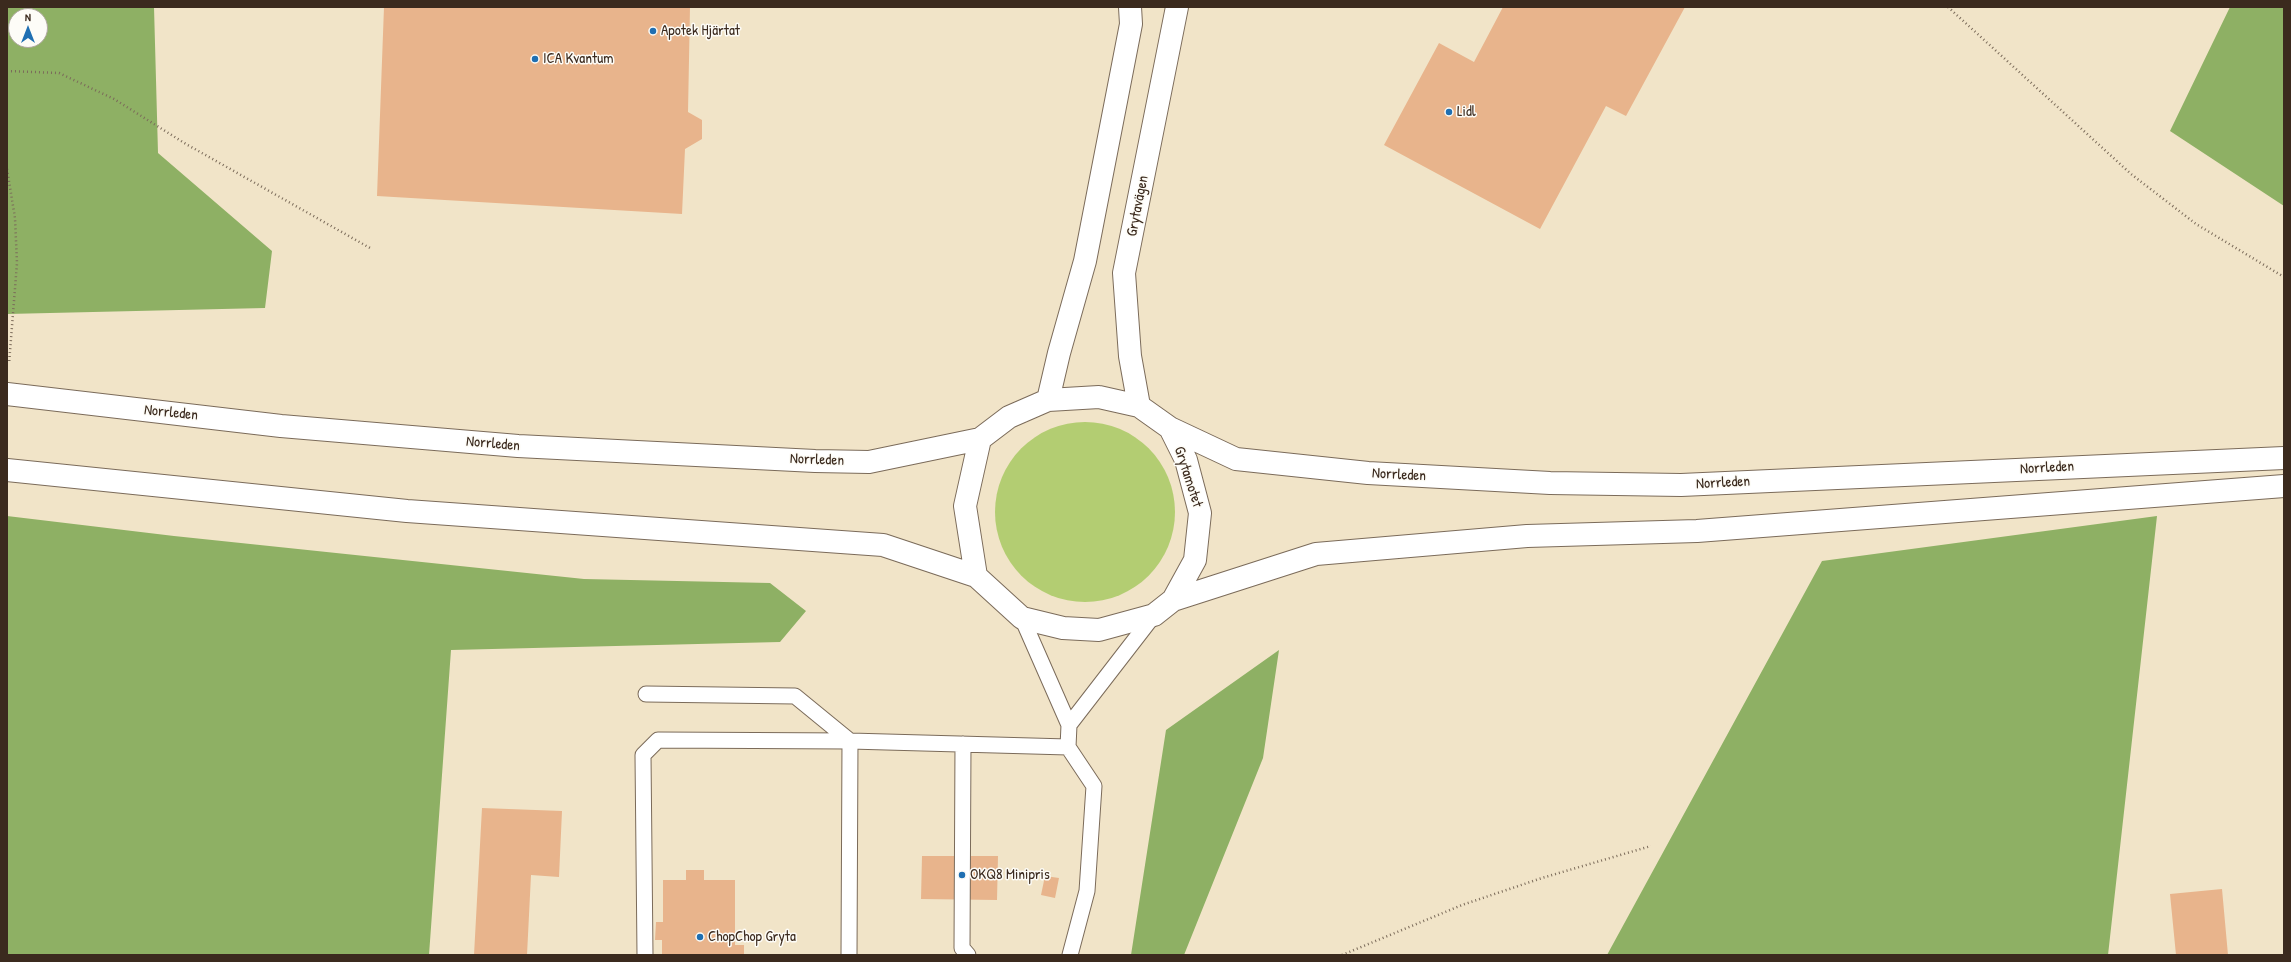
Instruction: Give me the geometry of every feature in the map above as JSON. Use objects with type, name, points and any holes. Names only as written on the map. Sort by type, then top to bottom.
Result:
[{"type":"main road","points":[[1048,400],[1085,261],[1131,24],[1130,7]]},
{"type":"main road","name":"Grytavägen","points":[[1139,406],[1130,356],[1124,273],[1177,7]]},
{"type":"main road","name":"Norrleden","points":[[7,394],[282,426],[518,446],[807,460],[869,462],[980,439]]},
{"type":"main road","name":"Grytamotet","points":[[976,576],[1022,618],[1063,628],[1099,630],[1154,615],[1174,600],[1195,560],[1200,513],[1186,460],[1170,428],[1139,406],[1099,397],[1048,400],[1010,417],[980,439]]},
{"type":"main road","name":"Norrleden","points":[[1170,428],[1236,459],[1368,473],[1550,483],[1681,485],[2284,458]]},
{"type":"main road","points":[[7,470],[407,511],[883,545],[976,576],[965,506],[980,439]]},
{"type":"main road","points":[[1174,600],[1316,554],[1527,536],[1697,531],[2284,486]]},
{"type":"lane","points":[[1069,725],[1154,615]]},
{"type":"lane","points":[[1022,618],[1069,725],[1068,747],[1094,786],[1087,891],[1070,955]]},
{"type":"lane","points":[[646,694],[795,696],[850,741]]},
{"type":"lane","points":[[645,955],[643,754],[658,740],[850,741],[1068,747]]},
{"type":"lane","points":[[849,955],[850,741]]},
{"type":"lane","points":[[963,744],[962,948],[968,955]]},
{"type":"path","points":[[1948,7],[2131,174],[2196,224],[2284,277]]},
{"type":"path","points":[[7,71],[59,72],[114,99],[186,144],[370,248]]},
{"type":"path","points":[[7,169],[15,218],[18,263],[9,368]]},
{"type":"path","points":[[1342,955],[1462,905],[1542,878],[1651,846]]},
{"type":"green space","points":[[7,7],[154,7],[158,153],[272,251],[265,308],[7,314]]},
{"type":"green space","points":[[2230,7],[2284,7],[2284,206],[2170,131]]},
{"type":"green space","points":[[1076,422],[1094,422],[1128,432],[1149,448],[1165,469],[1173,494],[1175,512],[1173,530],[1165,555],[1149,576],[1128,592],[1120,595],[1094,602],[1076,602],[1042,592],[1028,582],[1015,569],[1005,555],[999,538],[995,521],[995,503],[1005,469],[1015,455],[1028,442],[1042,432],[1059,426]]},
{"type":"green space","points":[[7,516],[174,536],[584,579],[770,583],[806,611],[780,642],[451,650],[429,955],[7,955]]},
{"type":"green space","points":[[2157,516],[2108,955],[1607,955],[1822,561]]},
{"type":"green space","points":[[1279,650],[1263,758],[1184,955],[1131,955],[1166,730]]},
{"type":"building","name":"ICA Kvantum","points":[[384,7],[690,7],[688,112],[702,120],[702,139],[685,149],[682,214],[377,196]]},
{"type":"building","points":[[1503,7],[1685,7],[1626,116],[1606,106],[1540,229],[1384,145],[1439,43],[1474,62]]},
{"type":"building","points":[[482,808],[562,811],[559,877],[531,875],[527,955],[474,955]]},
{"type":"building","points":[[922,856],[998,856],[997,900],[921,899]]},
{"type":"building","points":[[686,870],[704,870],[704,880],[735,880],[735,945],[744,945],[744,955],[662,955],[662,940],[655,940],[656,922],[663,922],[663,880],[686,880]]},
{"type":"building","points":[[1045,876],[1059,878],[1055,898],[1041,895]]},
{"type":"building","points":[[2222,889],[2228,955],[2176,955],[2170,894]]},
{"type":"place","name":"Apotek Hjärtat","points":[[653,31]]},
{"type":"place","name":"ICA Kvantum","points":[[535,59]]},
{"type":"place","name":"Lidl","points":[[1449,112]]},
{"type":"place","name":"OKQ8 Minipris","points":[[962,875]]},
{"type":"place","name":"ChopChop Gryta","points":[[700,937]]}]
